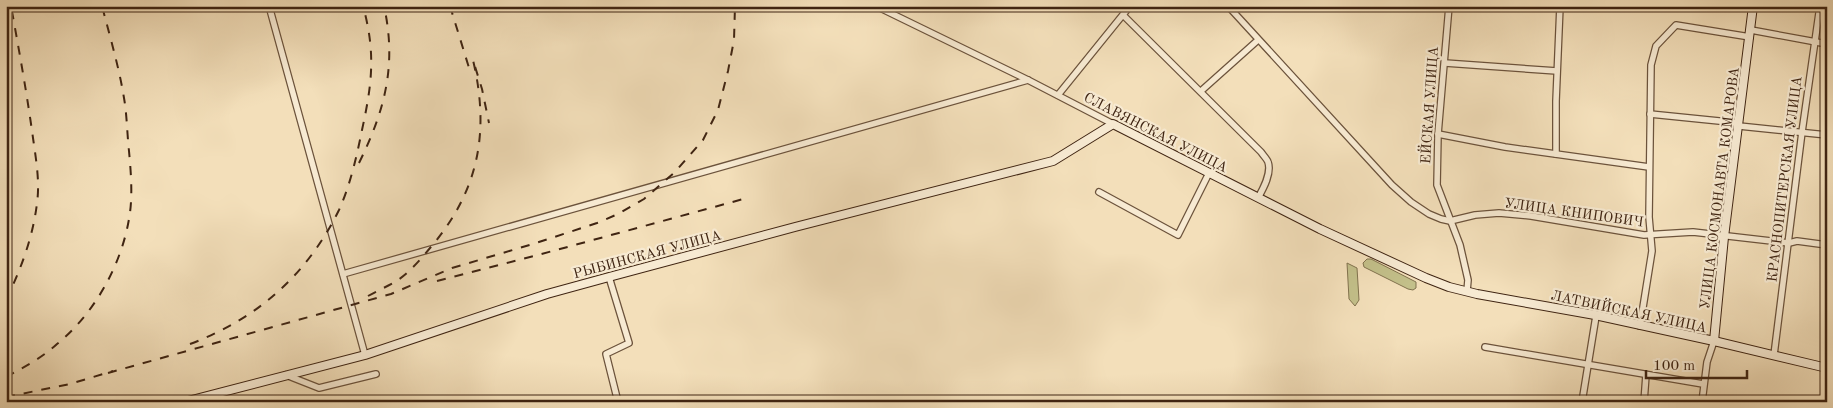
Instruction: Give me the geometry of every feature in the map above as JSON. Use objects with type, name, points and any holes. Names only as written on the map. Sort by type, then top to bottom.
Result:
[{"type":"main road","name":"УЛИЦА КОСМОНАВТА КОМАРОВА","points":[[1714,341],[1724,236],[1753,6]]},
{"type":"main road","name":"СЛАВЯНСКАЯ УЛИЦА","points":[[1113,124],[1320,229],[1426,278]]},
{"type":"main road","name":"РЫБИНСКАЯ УЛИЦА","points":[[184,402],[365,355],[547,294],[795,227],[1053,161],[1113,124]]},
{"type":"main road","name":"ЛАТВИЙСКАЯ УЛИЦА","points":[[1426,278],[1466,291],[1714,341],[1827,368]]},
{"type":"street","points":[[269,6],[365,355]]},
{"type":"street","name":"СЛАВЯНСКАЯ УЛИЦА","points":[[876,6],[1028,80],[1113,124]]},
{"type":"street","points":[[1058,95],[1124,16],[1130,6]]},
{"type":"street","name":"ЕЙСКАЯ УЛИЦА","points":[[1449,6],[1438,134],[1437,185],[1465,263],[1468,280],[1466,291]]},
{"type":"street","points":[[1556,154],[1560,6]]},
{"type":"street","name":"КРАСНОПИТЕРСКАЯ УЛИЦА","points":[[1774,355],[1820,6]]},
{"type":"street","points":[[1230,7],[1258,40],[1392,185],[1411,202],[1429,214],[1450,221]]},
{"type":"street","points":[[1124,16],[1261,152],[1268,163],[1268,174],[1263,190],[1258,198]]},
{"type":"street","points":[[1640,326],[1652,251],[1649,217],[1650,114],[1651,65],[1656,46],[1676,26],[1750,33],[1827,44]]},
{"type":"street","points":[[1201,91],[1258,40]]},
{"type":"street","points":[[1445,63],[1557,71]]},
{"type":"street","points":[[343,274],[1028,80]]},
{"type":"street","points":[[1650,114],[1827,135]]},
{"type":"street","points":[[1438,134],[1505,147],[1650,167]]},
{"type":"street","points":[[1099,192],[1178,235],[1209,173]]},
{"type":"street","name":"УЛИЦА КНИПОВИЧ","points":[[1450,221],[1475,215],[1499,213],[1531,216],[1634,234],[1651,235],[1693,232],[1789,243],[1797,241],[1827,245]]},
{"type":"street","points":[[609,277],[629,343],[606,354],[618,402]]},
{"type":"street","points":[[1582,402],[1596,316]]},
{"type":"street","name":"УЛИЦА КОСМОНАВТА КОМАРОВА","points":[[1702,402],[1707,362],[1714,341]]},
{"type":"street","points":[[1485,346],[1703,384]]},
{"type":"street","points":[[286,375],[319,388],[376,374]]},
{"type":"street","points":[[1644,402],[1646,375]]},
{"type":"shaded area","points":[[1367,259],[1371,259],[1416,282],[1416,288],[1413,290],[1408,289],[1364,267],[1363,263]]},
{"type":"shaded area","points":[[1347,263],[1357,268],[1359,300],[1355,306],[1349,299]]},
{"type":"railway","points":[[6,300],[17,277],[29,240],[38,195],[31,122],[11,6]]},
{"type":"railway","points":[[6,377],[45,354],[83,318],[104,288],[120,254],[125,237],[131,194],[126,111],[120,75],[102,6]]},
{"type":"railway","points":[[190,344],[237,322],[278,292],[312,255],[339,210],[347,191],[355,160],[370,83],[370,39],[363,6]]},
{"type":"railway","points":[[359,163],[376,124],[386,87],[389,68],[389,48],[384,6]]},
{"type":"railway","points":[[450,6],[470,71]]},
{"type":"railway","points":[[108,373],[391,294],[452,268],[597,223],[618,214],[644,199],[675,172],[703,140],[718,110],[734,40],[735,6]]},
{"type":"railway","points":[[368,296],[405,275],[447,227],[460,205],[470,182],[480,136],[478,86],[473,60],[482,89],[489,123]]},
{"type":"railway","points":[[437,281],[747,198]]},
{"type":"railway","points":[[6,397],[70,384],[113,371]]}]
